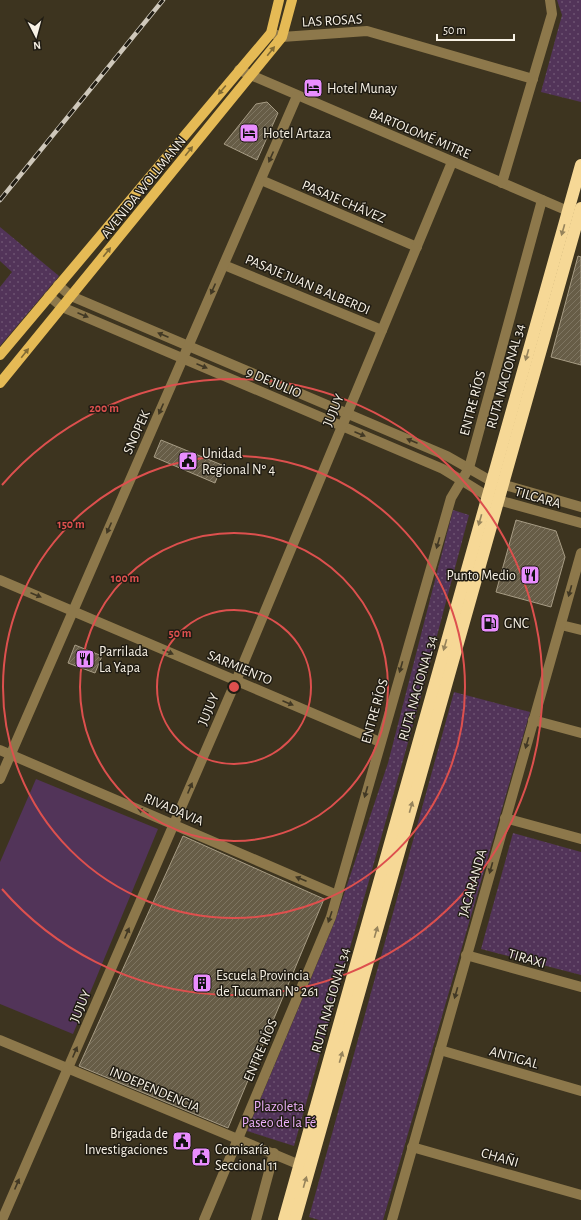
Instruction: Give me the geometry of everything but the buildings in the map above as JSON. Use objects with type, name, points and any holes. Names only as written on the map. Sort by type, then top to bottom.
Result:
[{"type":"highway","name":"RUTA NACIONAL 34","points":[[288,1220],[493,498],[581,165]]},
{"type":"highway","name":"RUTA NACIONAL 34","points":[[497,483],[581,208]]},
{"type":"highway","name":"RUTA NACIONAL 34","points":[[288,1220],[300,1165],[493,498]]},
{"type":"main road","name":"AVENIDA WOLLMANN","points":[[0,355],[271,33],[279,0]]},
{"type":"main road","name":"AVENIDA WOLLMANN","points":[[0,383],[282,37],[292,0]]},
{"type":"street","points":[[502,183],[552,14],[550,0]]},
{"type":"street","name":"LAS ROSAS","points":[[271,33],[282,37],[367,31],[533,79]]},
{"type":"street","name":"BARTOLOMÉ MITRE","points":[[239,70],[568,211]]},
{"type":"street","name":"SNOPEK","points":[[0,779],[297,96]]},
{"type":"street","name":"JUJUY","points":[[2,1220],[236,681],[452,162]]},
{"type":"street","name":"PASAJE CHÁVEZ","points":[[261,180],[417,247]]},
{"type":"street","name":"ENTRE RÍOS","points":[[204,1220],[331,917],[451,498],[469,468],[542,200]]},
{"type":"street","name":"PASAJE JUAN B ALBERDI","points":[[224,264],[382,330]]},
{"type":"street","name":"9 DE JULIO","points":[[58,285],[71,296],[447,456],[497,483]]},
{"type":"street","name":"9 DE JULIO","points":[[49,296],[62,307],[443,469],[493,498]]},
{"type":"street","name":"TILCARA","points":[[497,483],[581,507]]},
{"type":"street","name":"TILCARA","points":[[493,498],[581,523]]},
{"type":"street","name":"JACARANDA","points":[[392,1220],[581,553]]},
{"type":"street","name":"SARMIENTO","points":[[0,580],[380,742]]},
{"type":"street","points":[[561,624],[581,630]]},
{"type":"street","points":[[533,720],[581,733]]},
{"type":"street","name":"RIVADAVIA","points":[[0,750],[337,895]]},
{"type":"street","points":[[505,818],[581,839]]},
{"type":"street","name":"TIRAXI","points":[[466,955],[581,987]]},
{"type":"street","name":"INDEPENDENCIA","points":[[0,1040],[300,1165]]},
{"type":"street","name":"ANTIGAL","points":[[440,1050],[581,1091]]},
{"type":"street","name":"CHAÑI","points":[[412,1147],[581,1195]]},
{"type":"street","points":[[256,1220],[274,1153]]},
{"type":"green space","points":[[557,0],[581,0],[581,102],[541,92],[562,15]]},
{"type":"green space","points":[[0,227],[59,276],[0,346],[0,287],[12,272],[0,261]]},
{"type":"green space","name":"Plazoleta Paseo de la Fé","points":[[453,510],[469,515],[420,700],[294,1146],[247,1131],[335,921],[388,763]]},
{"type":"green space","points":[[454,692],[530,712],[383,1220],[319,1220],[309,1217]]},
{"type":"green space","points":[[36,779],[158,829],[73,1034],[0,1004],[0,862]]},
{"type":"green space","points":[[513,833],[581,852],[581,975],[481,949]]},
{"type":"railway","points":[[0,200],[163,0]]},
{"type":"place","name":"Hotel Munay","points":[[313,88]]},
{"type":"place","name":"Hotel Artaza","points":[[249,133]]},
{"type":"place","name":"Unidad Regional Nº 4","points":[[188,461]]},
{"type":"place","name":"Punto Medio","points":[[530,575]]},
{"type":"place","name":"GNC","points":[[490,623]]},
{"type":"place","name":"Parrilada La Yapa","points":[[85,659]]},
{"type":"place","name":"Escuela Provincia de Tucuman Nº 261","points":[[202,983]]},
{"type":"place","name":"Brigada de Investigaciones","points":[[182,1141]]},
{"type":"place","name":"Comisaría Seccional 11","points":[[201,1157]]}]
